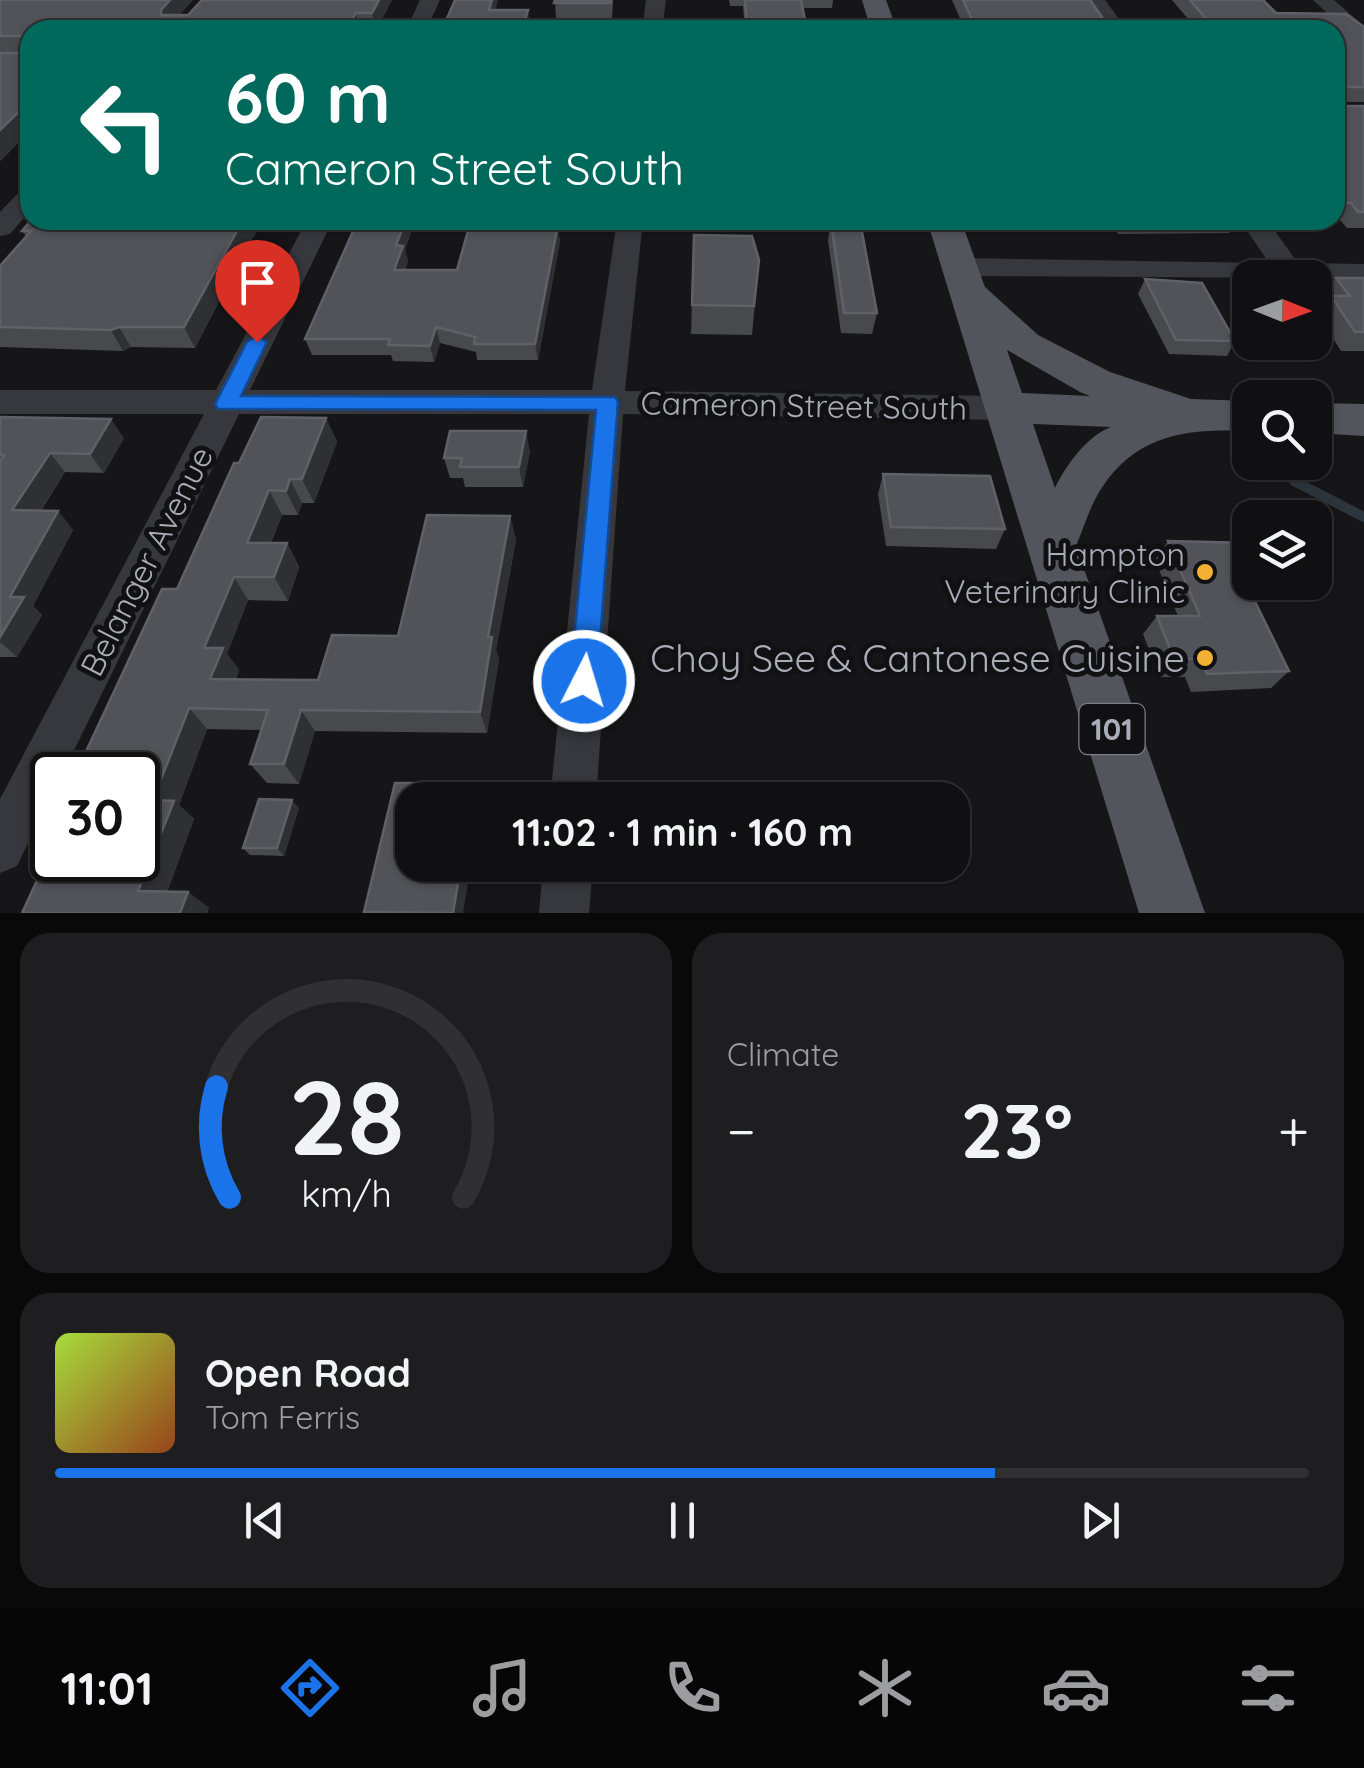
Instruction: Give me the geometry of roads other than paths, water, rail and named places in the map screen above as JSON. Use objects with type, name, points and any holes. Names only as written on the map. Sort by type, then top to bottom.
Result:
[{"type":"main road","name":"101","points":[[948,230],[1172,913]]},
{"type":"main road","points":[[965,278],[1024,344],[1095,382],[1188,414]]},
{"type":"main road","points":[[1007,408],[1232,415]]},
{"type":"main road","points":[[1052,544],[1082,480],[1116,442],[1188,414]]},
{"type":"main road","points":[[1332,419],[1364,420]]},
{"type":"street","points":[[1323,0],[1364,37]]},
{"type":"street","points":[[0,228],[20,206]]},
{"type":"street","name":"Belanger Avenue","points":[[0,849],[315,230]]},
{"type":"street","points":[[575,782],[607,402],[629,230]]},
{"type":"street","points":[[1260,230],[1281,260]]},
{"type":"street","points":[[965,278],[1232,273]]},
{"type":"street","points":[[1332,273],[1364,273]]},
{"type":"street","name":"Cameron Street South","points":[[0,402],[607,402],[1007,408]]},
{"type":"street","points":[[564,913],[567,882]]},
{"type":"waterway","points":[[1294,481],[1364,517]]},
{"type":"place","name":"Hampton Veterinary Clinic","points":[[1205,572]]},
{"type":"place","name":"Choy See & Cantonese Cuisine","points":[[1205,658]]}]
